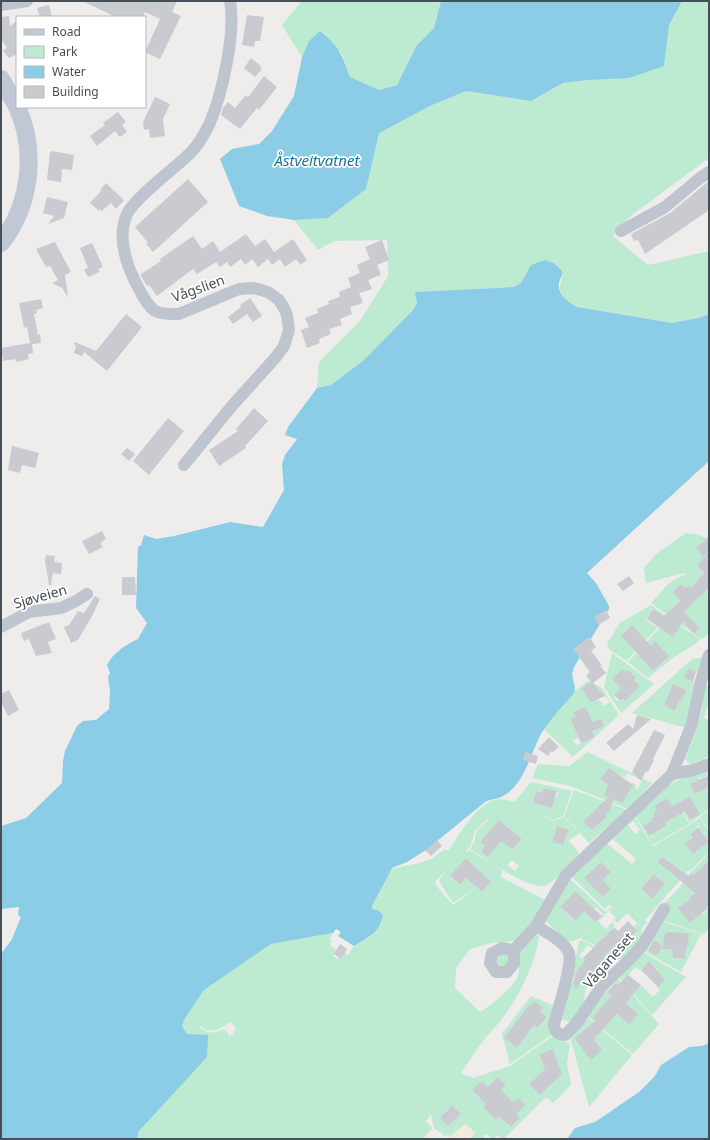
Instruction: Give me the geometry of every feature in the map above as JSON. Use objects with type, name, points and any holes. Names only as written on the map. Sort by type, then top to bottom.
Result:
[{"type":"main road","points":[[1,79],[16,105]]},
{"type":"main road","points":[[1,243],[10,230],[20,208],[28,179],[30,165],[27,138],[17,108]]},
{"type":"street","points":[[1,5],[27,1]]},
{"type":"street","name":"Vågslien","points":[[184,465],[231,407],[284,346],[289,330],[287,315],[279,300],[268,292],[254,288],[239,290],[179,314],[157,312],[144,299],[131,274],[124,252],[122,234],[124,222],[130,209],[187,156],[198,144],[208,126],[219,94],[228,58],[232,19],[230,1]]},
{"type":"street","points":[[621,231],[665,207],[709,172]]},
{"type":"street","name":"Sjøveien","points":[[1,627],[29,612],[61,608],[87,594]]},
{"type":"street","points":[[514,950],[536,926],[566,874],[672,774],[692,724],[701,681],[709,656]]},
{"type":"street","points":[[672,774],[694,770],[709,764]]},
{"type":"street","name":"Våganeset","points":[[536,926],[548,932],[569,952],[570,958],[568,973],[554,1026],[558,1034],[565,1035],[576,1024],[602,986],[633,956],[644,943],[664,909]]},
{"type":"green space","points":[[302,1],[441,1],[434,28],[417,45],[397,85],[379,90],[350,77],[342,54],[321,31],[309,41],[302,57],[282,25]]},
{"type":"green space","points":[[682,1],[709,1],[709,158],[632,215],[613,236],[648,265],[709,251],[709,314],[698,318],[672,323],[577,307],[567,301],[561,294],[560,286],[563,275],[531,265],[521,283],[514,287],[416,292],[417,303],[413,310],[364,360],[331,385],[317,389],[319,362],[360,321],[388,276],[387,240],[334,241],[318,250],[294,220],[328,218],[366,189],[378,133],[430,106],[466,91],[531,101],[563,83],[664,66],[669,25]]},
{"type":"green space","points":[[686,533],[695,534],[709,540],[706,539],[696,548],[703,556],[709,551],[709,560],[705,557],[697,566],[704,573],[700,577],[709,585],[709,594],[706,592],[709,595],[709,634],[701,639],[694,634],[651,603],[669,583],[686,574],[684,573],[646,583],[644,568],[656,554]],"holes":[[[681,584],[685,589],[689,586],[699,598],[680,615],[673,607],[680,601],[672,592]],[[694,622],[700,628],[694,634],[688,628]]]},
{"type":"green space","points":[[651,605],[668,617],[626,661],[609,649],[607,643],[620,623]],"holes":[[[653,609],[664,616],[657,627],[646,620]],[[632,626],[643,637],[633,647]]]},
{"type":"green space","points":[[669,618],[700,639],[698,642],[670,660],[648,678],[628,662]],"holes":[[[655,642],[664,650],[662,663],[653,671],[643,662],[640,657]]]},
{"type":"green space","points":[[612,653],[654,684],[621,713],[604,687]],"holes":[[[623,669],[636,678],[634,680],[640,686],[630,696],[613,679]],[[623,691],[629,697],[625,701],[622,698],[620,701],[617,701],[613,696],[618,692]]]},
{"type":"green space","points":[[706,657],[686,728],[632,713],[692,659]],"holes":[[[689,669],[699,673],[694,683],[685,678]],[[672,689],[681,702],[679,701],[675,711],[664,706]]]},
{"type":"green space","points":[[588,681],[602,688],[619,715],[573,757],[542,727],[564,699]],"holes":[[[599,690],[610,701],[605,706],[594,695]],[[573,712],[592,738],[576,745],[573,740],[579,738],[570,718],[575,716]]]},
{"type":"green space","points":[[703,685],[709,686],[709,701],[704,718],[709,720],[709,756],[691,765],[685,759],[697,729],[702,710]]},
{"type":"green space","points":[[588,752],[652,783],[628,809],[570,786],[532,778],[538,764],[569,766]],"holes":[[[609,768],[614,772],[606,783],[601,779]],[[627,773],[642,780],[638,789],[635,788],[636,784],[632,783],[629,789],[631,790],[623,803],[604,794],[610,781],[618,784],[622,776],[625,777]]]},
{"type":"green space","points":[[709,766],[709,775],[699,778],[699,780],[695,782],[699,792],[709,787],[709,809],[690,823],[675,798],[689,824],[653,845],[635,815],[668,785]],"holes":[[[690,796],[700,814],[690,820],[680,801]],[[667,798],[672,806],[674,805],[679,814],[665,823],[667,825],[651,834],[652,836],[650,837],[643,826],[651,821],[654,821],[652,818],[655,816],[657,810],[654,806]]]},
{"type":"green space","points":[[531,782],[572,791],[563,816],[554,820],[539,814],[554,821],[564,817],[579,833],[569,841],[579,853],[556,879],[546,885],[539,886],[519,879],[470,849],[475,841],[478,829],[490,819],[487,819],[475,831],[470,847],[466,851],[467,852],[469,850],[502,870],[501,877],[545,900],[532,922],[515,941],[491,943],[470,949],[456,968],[455,988],[480,1012],[499,998],[512,985],[517,978],[519,971],[519,957],[523,948],[528,940],[535,934],[539,937],[531,968],[510,1008],[500,1022],[486,1037],[461,1073],[473,1078],[510,1066],[553,1036],[570,1044],[567,1064],[571,1085],[553,1103],[546,1097],[504,1139],[498,1135],[492,1139],[486,1134],[482,1139],[469,1139],[475,1133],[466,1124],[447,1139],[450,1135],[444,1136],[440,1131],[439,1132],[434,1129],[431,1114],[426,1121],[432,1128],[423,1139],[137,1139],[139,1131],[187,1034],[182,1026],[184,1020],[204,990],[271,944],[333,933],[329,940],[332,941],[330,944],[333,948],[337,949],[333,956],[338,959],[343,952],[348,955],[354,946],[372,936],[379,911],[372,909],[372,906],[391,869],[420,863],[431,859],[445,849],[448,851],[473,816],[486,804],[493,800],[498,799],[514,802]],"holes":[[[543,788],[558,792],[552,808],[533,803],[536,791],[542,793]],[[499,820],[522,839],[512,850],[500,840],[492,850],[493,852],[488,857],[481,851],[485,846],[480,842]],[[557,826],[569,830],[563,845],[552,841]],[[466,858],[476,867],[460,885],[450,877]],[[512,860],[519,866],[515,871],[507,865]],[[445,871],[439,881],[453,903],[468,893],[471,895],[468,894],[453,905],[438,888],[435,882]],[[482,874],[491,882],[482,892],[473,884]],[[232,1022],[236,1030],[233,1032],[234,1034],[229,1036],[225,1029],[218,1032],[208,1032],[199,1027],[200,1026],[212,1031]],[[553,1049],[562,1074],[540,1095],[529,1084],[545,1069],[539,1054]],[[498,1077],[506,1085],[501,1090],[513,1102],[518,1098],[524,1104],[524,1107],[517,1113],[520,1118],[511,1127],[499,1117],[496,1120],[479,1094],[477,1095],[473,1091],[482,1081],[488,1087]],[[452,1105],[461,1114],[448,1126],[440,1118],[445,1114],[444,1113]]]},
{"type":"green space","points":[[574,790],[627,810],[589,843],[564,816]],"holes":[[[598,807],[607,817],[592,830],[584,822]]]},
{"type":"green space","points":[[709,810],[709,830],[700,817]]},
{"type":"green space","points":[[634,816],[656,850],[654,846],[700,818],[709,832],[708,841],[697,828],[700,826],[699,825],[696,827],[697,829],[690,834],[693,838],[693,854],[708,842],[709,852],[690,871],[689,870],[645,920],[629,907],[647,922],[641,929],[643,935],[626,957],[614,961],[591,943],[581,939],[597,921],[581,938],[570,942],[564,939],[546,921],[569,878],[606,912],[611,907],[615,911],[610,905],[614,900],[605,909],[571,876],[605,842],[632,864],[636,859],[610,837]],"holes":[[[633,821],[640,830],[635,834],[628,825]],[[601,862],[611,872],[602,881],[611,889],[603,897],[585,878]],[[674,865],[683,871],[678,878],[669,872]],[[654,874],[665,884],[652,899],[641,890]],[[575,891],[587,902],[581,914],[574,921],[560,907]],[[596,907],[603,914],[595,922],[588,915]],[[611,909],[612,910],[610,912],[616,918],[614,920],[617,923],[627,913],[637,923],[633,927],[637,931],[633,935],[635,937],[630,943],[627,940],[620,948],[616,944],[612,948],[602,939],[615,925],[612,922],[606,929],[598,921]]]},
{"type":"green space","points":[[709,853],[709,860],[699,870],[709,879],[709,886],[703,882],[709,887],[709,895],[697,891],[679,908],[689,921],[694,917],[695,919],[702,913],[704,915],[709,904],[709,927],[707,932],[703,934],[656,918],[661,907],[679,888],[691,872]],"holes":[[[692,873],[700,881],[692,890],[683,883]]]},
{"type":"green space","points":[[662,921],[701,934],[681,972],[644,951]],"holes":[[[664,935],[688,935],[688,944],[685,950],[684,959],[673,958],[673,950],[663,949]],[[654,940],[663,946],[656,955],[647,949]]]},
{"type":"green space","points":[[580,940],[590,944],[614,962],[606,974],[593,981],[586,988],[583,1004],[571,1022],[560,1019]],"holes":[[[588,945],[608,960],[602,968],[607,971],[602,976],[594,979],[585,977],[577,987],[572,982],[576,974],[575,973],[585,960],[579,956]]]},
{"type":"green space","points":[[508,951],[510,959],[505,966],[496,966],[496,955]]},
{"type":"green space","points":[[643,952],[686,977],[652,1015],[619,977]],"holes":[[[648,963],[652,967],[654,966],[665,980],[657,987],[660,990],[653,997],[642,986],[639,988],[628,975],[636,967],[640,970]]]},
{"type":"green space","points":[[618,978],[659,1024],[633,1054],[586,1015]],"holes":[[[616,983],[632,996],[626,1003],[638,1014],[629,1025],[617,1014],[605,1027],[593,1017],[611,996],[607,992]]]},
{"type":"green space","points":[[531,996],[554,1006],[552,1035],[510,1064],[502,1034]],"holes":[[[531,1005],[543,1008],[540,1012],[547,1017],[539,1028],[534,1025],[517,1048],[504,1038]]]},
{"type":"green space","points":[[588,1018],[632,1055],[589,1107],[570,1037]],"holes":[[[592,1027],[599,1035],[594,1039],[602,1050],[591,1059],[574,1038],[585,1029]]]},
{"type":"sand","points":[[466,1124],[475,1133],[469,1139],[447,1139]]},
{"type":"water","name":"Åstveitvatnet","points":[[441,1],[682,1],[669,25],[664,66],[629,78],[563,83],[531,101],[466,91],[430,106],[379,133],[366,189],[328,218],[294,220],[267,216],[239,206],[220,159],[232,149],[259,144],[272,131],[294,96],[302,57],[309,41],[320,31],[332,41],[345,63],[350,77],[379,90],[397,85],[417,45],[434,28]]},
{"type":"water","points":[[545,260],[555,264],[562,271],[562,276],[559,283],[561,295],[577,307],[672,323],[698,318],[709,314],[709,461],[587,573],[596,583],[609,606],[609,609],[574,667],[572,674],[575,688],[574,693],[544,729],[522,776],[510,791],[501,797],[485,802],[426,850],[407,862],[392,868],[372,906],[372,909],[379,911],[383,915],[379,926],[373,934],[354,946],[338,936],[341,932],[336,929],[333,933],[271,944],[204,990],[184,1020],[182,1026],[187,1034],[208,1035],[207,1057],[139,1131],[137,1139],[1,1139],[1,954],[12,939],[21,917],[18,915],[19,907],[1,909],[1,826],[26,818],[62,783],[65,751],[77,726],[83,721],[96,720],[109,709],[110,691],[108,677],[110,673],[107,665],[120,649],[138,639],[147,623],[136,608],[138,547],[141,545],[144,535],[156,539],[230,522],[263,527],[284,490],[282,464],[285,455],[297,439],[285,435],[288,427],[317,388],[331,385],[364,360],[413,310],[417,303],[415,292],[514,287],[521,283],[531,265]]},
{"type":"water","points":[[709,1043],[709,1139],[567,1139],[575,1128],[595,1122],[639,1092],[655,1076],[661,1065],[689,1047],[702,1046]]},
{"type":"building","points":[[82,1],[177,1],[172,12],[181,16],[160,59],[146,52],[146,50],[160,19],[145,12],[143,16],[114,16]]},
{"type":"building","points":[[49,5],[52,16],[40,16],[37,8]]},
{"type":"building","points":[[247,15],[264,17],[260,41],[255,41],[254,47],[242,45]]},
{"type":"building","points":[[9,16],[10,26],[16,22],[16,54],[9,58],[3,51],[7,48],[1,39],[1,17]]},
{"type":"building","points":[[251,58],[261,66],[260,67],[262,69],[255,77],[244,68]]},
{"type":"building","points":[[264,76],[277,87],[259,110],[257,108],[240,129],[221,115],[223,108],[228,102],[235,108],[246,95],[248,97]]},
{"type":"building","points":[[155,97],[170,104],[163,119],[165,136],[150,138],[149,129],[144,130],[143,122]]},
{"type":"building","points":[[118,112],[126,122],[122,125],[127,132],[120,137],[115,131],[97,146],[90,136],[105,125],[103,123]]},
{"type":"building","points":[[52,151],[74,155],[72,170],[62,169],[61,182],[47,180],[50,152]]},
{"type":"building","points":[[188,179],[208,202],[153,252],[146,244],[148,243],[135,227]]},
{"type":"building","points":[[709,181],[709,210],[645,254],[638,240],[634,241],[631,234],[670,213]]},
{"type":"building","points":[[106,183],[124,200],[116,209],[111,203],[102,211],[100,209],[99,211],[90,203]]},
{"type":"building","points":[[47,197],[68,202],[64,218],[48,224],[54,216],[43,213]]},
{"type":"building","points":[[246,234],[255,246],[265,239],[274,252],[293,239],[307,260],[300,265],[296,259],[285,267],[280,259],[272,265],[268,259],[258,267],[252,259],[245,265],[241,259],[230,267],[227,262],[220,267],[216,262],[197,274],[193,269],[157,296],[149,285],[147,286],[141,276],[141,274],[161,261],[160,259],[193,236],[202,249],[213,241],[220,252]]},
{"type":"building","points":[[382,240],[389,260],[377,265],[381,275],[368,280],[372,289],[359,293],[363,303],[350,307],[352,314],[340,319],[342,325],[329,329],[331,334],[319,339],[320,343],[307,348],[301,330],[309,327],[305,318],[318,313],[317,309],[329,304],[328,301],[340,297],[339,292],[351,287],[348,278],[360,273],[357,265],[370,259],[365,247]]},
{"type":"building","points":[[55,242],[71,272],[65,275],[68,297],[62,288],[52,283],[58,280],[50,266],[46,267],[36,249]]},
{"type":"building","points":[[92,243],[103,267],[98,269],[100,272],[88,277],[84,270],[88,268],[80,248]]},
{"type":"building","points":[[250,298],[262,316],[253,322],[247,314],[233,324],[228,317],[241,307],[240,305]]},
{"type":"building","points":[[41,299],[43,308],[36,310],[37,313],[34,314],[41,343],[32,344],[33,353],[28,354],[29,359],[16,362],[15,359],[3,361],[1,348],[30,343],[27,327],[24,328],[19,303]]},
{"type":"building","points":[[126,314],[142,327],[107,371],[84,352],[82,356],[74,353],[76,346],[74,344],[75,342],[96,351]]},
{"type":"building","points":[[254,408],[268,421],[245,446],[246,448],[219,466],[209,450],[238,431],[236,429]]},
{"type":"building","points":[[168,418],[184,431],[149,475],[133,461]]},
{"type":"building","points":[[12,446],[39,453],[35,468],[22,465],[20,473],[8,470]]},
{"type":"building","points":[[127,448],[135,454],[129,461],[121,454]]},
{"type":"building","points":[[102,531],[106,539],[100,543],[103,547],[89,554],[82,541]]},
{"type":"building","points":[[709,536],[709,551],[703,557],[696,548]]},
{"type":"building","points":[[709,552],[709,588],[684,612],[700,628],[694,634],[683,622],[673,637],[647,619],[653,609],[664,616],[680,601],[672,592],[681,584],[685,588],[689,586],[691,588],[704,573],[697,566]]},
{"type":"building","points":[[46,555],[55,556],[54,562],[62,563],[61,574],[53,573],[51,585],[49,585],[45,561]]},
{"type":"building","points":[[629,576],[634,583],[623,591],[617,584]]},
{"type":"building","points":[[122,577],[135,577],[136,595],[122,595]]},
{"type":"building","points":[[95,596],[100,599],[92,616],[78,640],[71,643],[64,627],[69,625],[78,611],[84,613]]},
{"type":"building","points":[[606,610],[610,618],[598,625],[594,617]]},
{"type":"building","points":[[49,622],[56,639],[48,642],[52,653],[36,656],[29,639],[24,641],[21,633]]},
{"type":"building","points":[[632,625],[651,646],[655,641],[669,656],[653,671],[621,636]]},
{"type":"building","points":[[589,637],[596,647],[591,651],[602,665],[600,666],[606,673],[593,683],[605,696],[591,702],[581,689],[591,682],[586,676],[590,672],[573,649]]},
{"type":"building","points":[[689,668],[696,672],[693,682],[684,678]]},
{"type":"building","points":[[623,669],[626,672],[628,670],[636,678],[634,680],[640,686],[625,701],[622,698],[620,701],[614,695],[621,688],[612,679]]},
{"type":"building","points":[[673,684],[686,690],[675,711],[666,707],[667,704],[663,708]]},
{"type":"building","points":[[9,690],[19,710],[8,716],[1,702],[1,694]]},
{"type":"building","points":[[586,707],[592,722],[601,719],[604,726],[592,731],[595,737],[581,743],[570,718],[575,716],[573,712]]},
{"type":"building","points":[[637,715],[651,719],[614,751],[606,743],[628,724],[633,729]]},
{"type":"building","points":[[654,730],[665,735],[648,772],[646,771],[641,781],[632,772]]},
{"type":"building","points":[[549,737],[559,747],[553,752],[551,751],[548,756],[538,749]]},
{"type":"building","points":[[525,752],[538,756],[536,764],[523,760]]},
{"type":"building","points":[[609,768],[633,785],[623,803],[614,799],[609,812],[606,815],[607,817],[592,830],[583,822],[608,797],[604,795],[608,785],[600,779]]},
{"type":"building","points":[[709,775],[709,787],[695,794],[690,784]]},
{"type":"building","points":[[543,788],[557,791],[552,808],[533,803],[536,791],[542,793]]},
{"type":"building","points":[[690,796],[700,814],[690,820],[685,811],[665,823],[667,825],[649,836],[643,826],[653,820],[651,818],[655,816],[654,812],[657,810],[654,806],[667,798],[672,806]]},
{"type":"building","points":[[499,820],[522,839],[512,850],[501,841],[488,857],[481,851],[485,846],[480,842]]},
{"type":"building","points":[[557,826],[569,830],[563,845],[552,842]]},
{"type":"building","points":[[698,828],[709,842],[693,854],[685,844],[693,838],[690,834]]},
{"type":"building","points":[[437,840],[442,846],[431,856],[425,850]]},
{"type":"building","points":[[662,857],[689,876],[692,873],[694,875],[709,860],[709,904],[706,910],[690,923],[678,908],[695,893],[658,862]]},
{"type":"building","points":[[466,858],[491,882],[482,892],[466,878],[460,885],[450,876]]},
{"type":"building","points":[[601,862],[611,872],[603,880],[611,889],[603,897],[584,878]]},
{"type":"building","points":[[654,874],[665,884],[652,899],[641,889]]},
{"type":"building","points":[[575,891],[602,916],[595,922],[584,911],[575,921],[560,907]]},
{"type":"building","points":[[628,921],[637,931],[620,948],[616,944],[604,957],[608,960],[602,968],[606,971],[598,978],[591,979],[585,977],[576,989],[573,984],[576,972],[585,960],[583,958],[614,927],[618,931]]},
{"type":"building","points":[[666,932],[689,933],[687,950],[685,950],[685,959],[673,958],[673,950],[663,949],[664,934],[666,935]]},
{"type":"building","points":[[654,940],[663,946],[656,956],[648,950]]},
{"type":"building","points":[[340,944],[347,949],[341,959],[334,954]]},
{"type":"building","points":[[649,961],[665,980],[658,987],[641,970]]},
{"type":"building","points":[[628,975],[641,985],[626,1003],[638,1014],[629,1025],[617,1014],[594,1039],[602,1050],[591,1060],[574,1038],[596,1020],[593,1017],[611,996],[607,992],[616,983],[618,985]]},
{"type":"building","points":[[534,1001],[543,1008],[540,1012],[547,1017],[538,1028],[534,1025],[517,1048],[504,1038],[530,1004],[531,1005]]},
{"type":"building","points":[[553,1049],[562,1074],[540,1095],[529,1084],[545,1069],[539,1054]]},
{"type":"building","points":[[498,1077],[506,1085],[501,1090],[513,1102],[518,1098],[525,1104],[525,1106],[517,1113],[520,1118],[511,1127],[499,1117],[496,1120],[483,1107],[486,1104],[472,1090],[482,1081],[488,1087]]},
{"type":"building","points":[[452,1105],[461,1114],[448,1126],[440,1118]]}]
